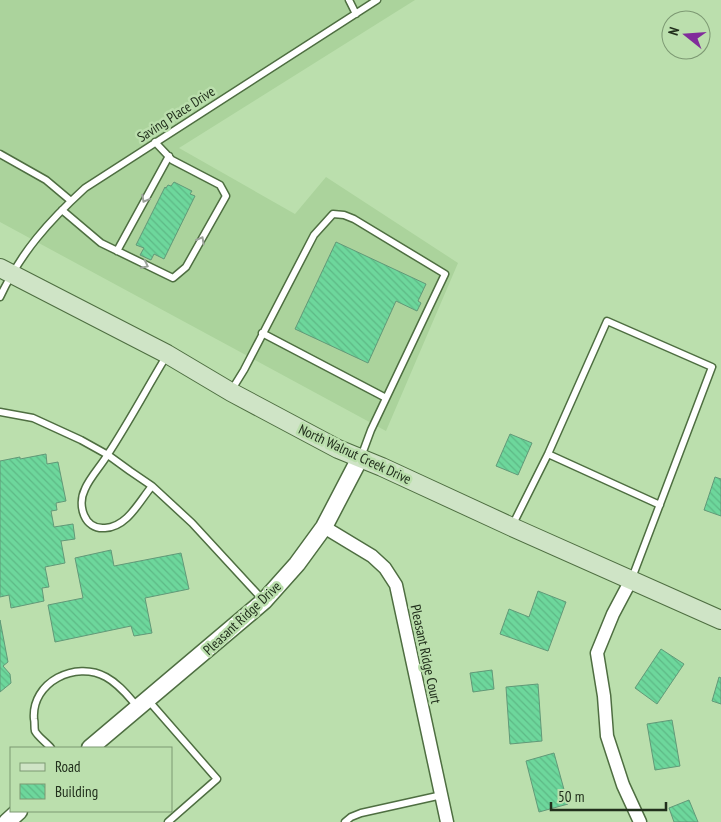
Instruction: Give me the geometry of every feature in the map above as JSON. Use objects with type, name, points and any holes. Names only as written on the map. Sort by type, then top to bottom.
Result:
[{"type":"main road","name":"North Walnut Creek Drive","points":[[6,271],[167,354],[230,392],[338,449],[382,467],[721,620]]},
{"type":"street","name":"Pleasant Ridge Drive","points":[[91,747],[264,600],[297,564],[324,527],[360,458]]},
{"type":"street","name":"Pleasant Ridge Court","points":[[324,527],[372,556],[385,568],[396,585],[447,822]]},
{"type":"street","points":[[631,580],[613,614],[598,653],[607,736],[624,785],[640,822]]},
{"type":"street","points":[[7,822],[18,812]]},
{"type":"lane","points":[[349,0],[356,14]]},
{"type":"lane","name":"Saving Place Drive","points":[[0,297],[6,271],[85,188],[377,0]]},
{"type":"lane","points":[[62,210],[101,243],[173,278],[186,267],[226,196],[220,185],[172,160],[155,142]]},
{"type":"lane","points":[[0,154],[46,180],[71,201]]},
{"type":"lane","points":[[117,251],[169,156]]},
{"type":"lane","points":[[230,392],[314,235],[333,214],[344,215],[354,219],[445,274],[386,398],[360,458]]},
{"type":"lane","points":[[512,527],[548,454],[606,320],[712,367],[631,580]]},
{"type":"lane","points":[[262,333],[386,398]]},
{"type":"lane","points":[[152,486],[125,520],[114,527],[102,528],[92,525],[84,517],[81,505],[84,489],[108,455],[167,354]]},
{"type":"lane","points":[[0,412],[33,418],[81,440],[108,455],[152,486],[192,524],[264,600]]},
{"type":"lane","points":[[548,454],[660,505]]},
{"type":"lane","points":[[50,747],[36,731],[34,714],[37,698],[46,685],[59,676],[75,671],[93,672],[107,677],[143,703],[217,780],[168,822]]},
{"type":"lane","points":[[345,822],[361,813],[442,795]]},
{"type":"shaded area","points":[[0,0],[415,0],[179,148],[295,214],[326,177],[458,263],[386,431],[0,222]]},
{"type":"building","points":[[174,182],[192,191],[190,194],[195,196],[164,259],[154,254],[151,260],[140,255],[144,248],[136,245],[165,187],[171,186]]},
{"type":"building","points":[[336,242],[426,284],[418,301],[421,303],[417,311],[396,301],[368,363],[295,329]]},
{"type":"building","points":[[510,434],[532,443],[518,475],[496,466]]},
{"type":"building","points":[[46,454],[47,464],[58,462],[66,501],[56,503],[57,510],[51,511],[54,527],[73,524],[75,539],[61,541],[65,563],[45,567],[49,587],[42,588],[44,601],[11,608],[9,595],[0,597],[0,461]]},
{"type":"building","points":[[715,477],[721,479],[721,516],[704,510]]},
{"type":"building","points":[[111,550],[114,566],[181,553],[189,589],[145,598],[152,633],[134,636],[131,626],[55,642],[48,605],[83,598],[75,558]]},
{"type":"building","points":[[538,591],[566,602],[548,651],[500,634],[509,609],[529,617]]},
{"type":"building","points":[[0,620],[8,662],[3,666],[10,674],[11,683],[0,692]]},
{"type":"building","points":[[661,649],[684,664],[657,704],[635,688]]},
{"type":"building","points":[[492,670],[494,689],[473,692],[470,673]]},
{"type":"building","points":[[719,677],[721,678],[721,704],[712,701]]},
{"type":"building","points":[[538,684],[542,741],[510,744],[506,687]]},
{"type":"building","points":[[672,720],[680,766],[655,770],[647,724]]},
{"type":"building","points":[[554,753],[568,804],[539,812],[526,761]]},
{"type":"building","points":[[689,800],[698,822],[674,822],[669,808]]}]
